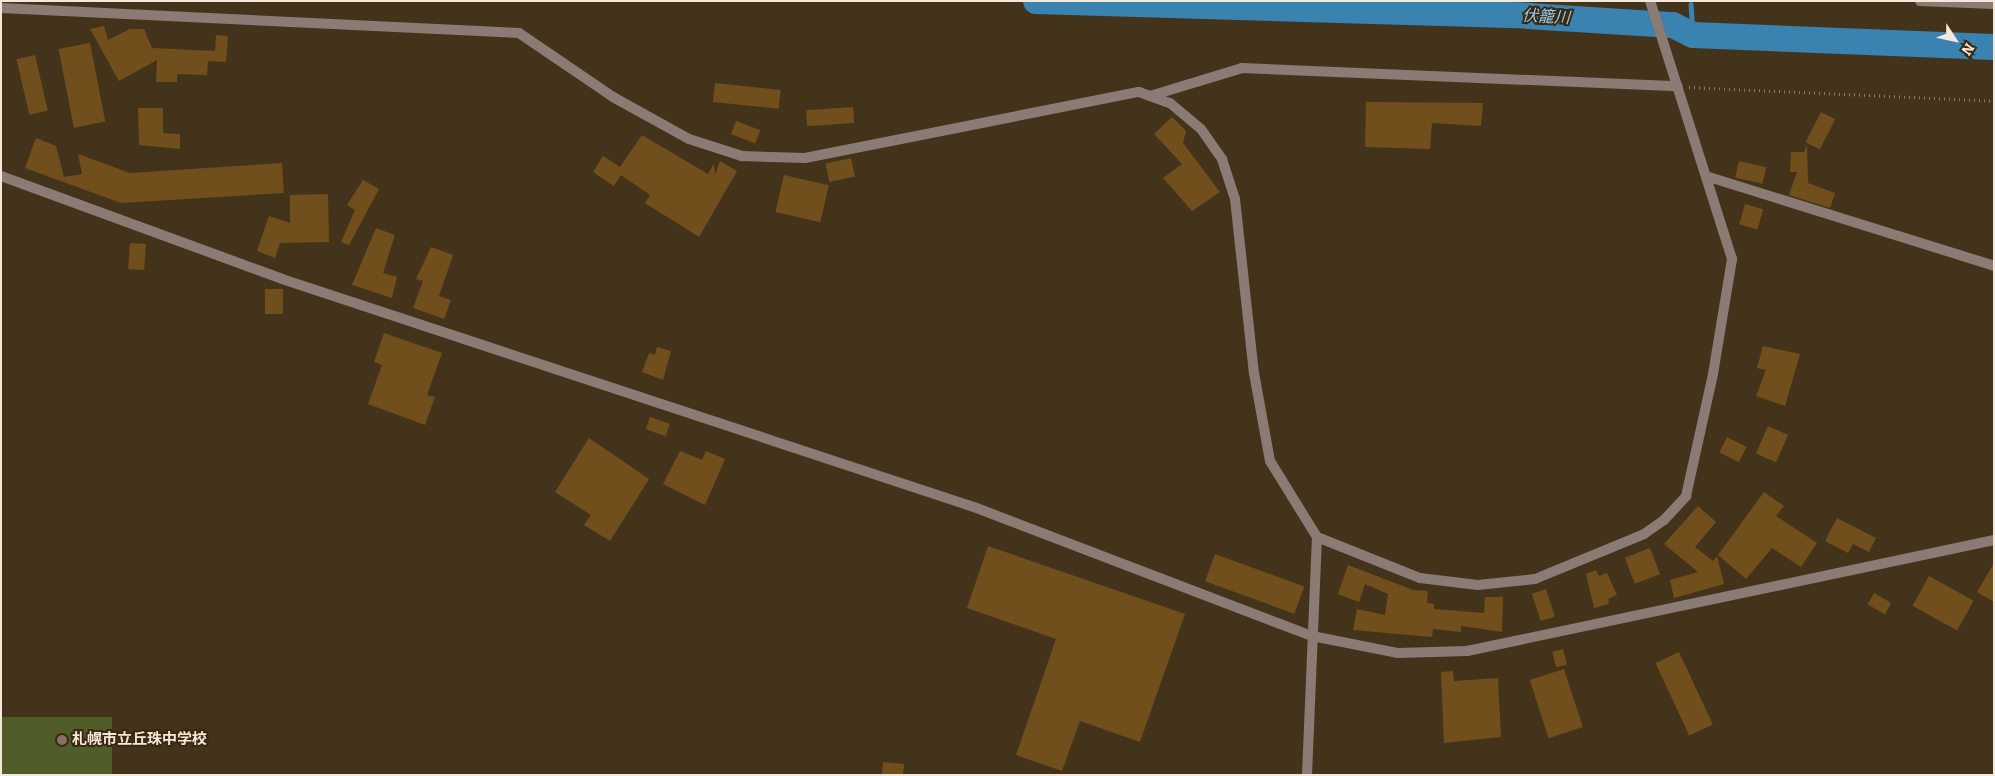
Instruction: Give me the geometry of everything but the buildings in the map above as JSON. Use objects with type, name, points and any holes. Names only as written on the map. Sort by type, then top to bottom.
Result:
[{"type":"street","points":[[1920,1],[1994,4]]},
{"type":"street","points":[[1317,537],[1420,578],[1478,585],[1536,579],[1664,520],[1686,496],[1714,374],[1732,258],[1709,177],[1650,2]]},
{"type":"street","points":[[1,8],[519,33],[613,97],[689,139],[742,156],[804,158],[1139,92],[1170,103],[1201,129],[1222,159],[1235,199],[1254,373],[1270,461],[1317,537],[1307,775]]},
{"type":"street","points":[[1150,96],[1242,68],[1678,86]]},
{"type":"street","points":[[1,176],[301,286],[974,507],[1312,636],[1398,652],[1467,652],[1994,540]]},
{"type":"street","points":[[1709,177],[1994,266]]},
{"type":"path","points":[[1678,86],[1994,101]]},
{"type":"green space","name":"札幌市立丘珠中学校","points":[[1,717],[112,717],[112,775],[1,775]]},
{"type":"waterway","name":"伏籠川","points":[[1036,1],[1528,16],[1673,25],[1693,35],[1994,47]]},
{"type":"waterway","points":[[1691,4],[1693,35]]},
{"type":"place","name":"札幌市立丘珠中学校","points":[[62,740]]}]
